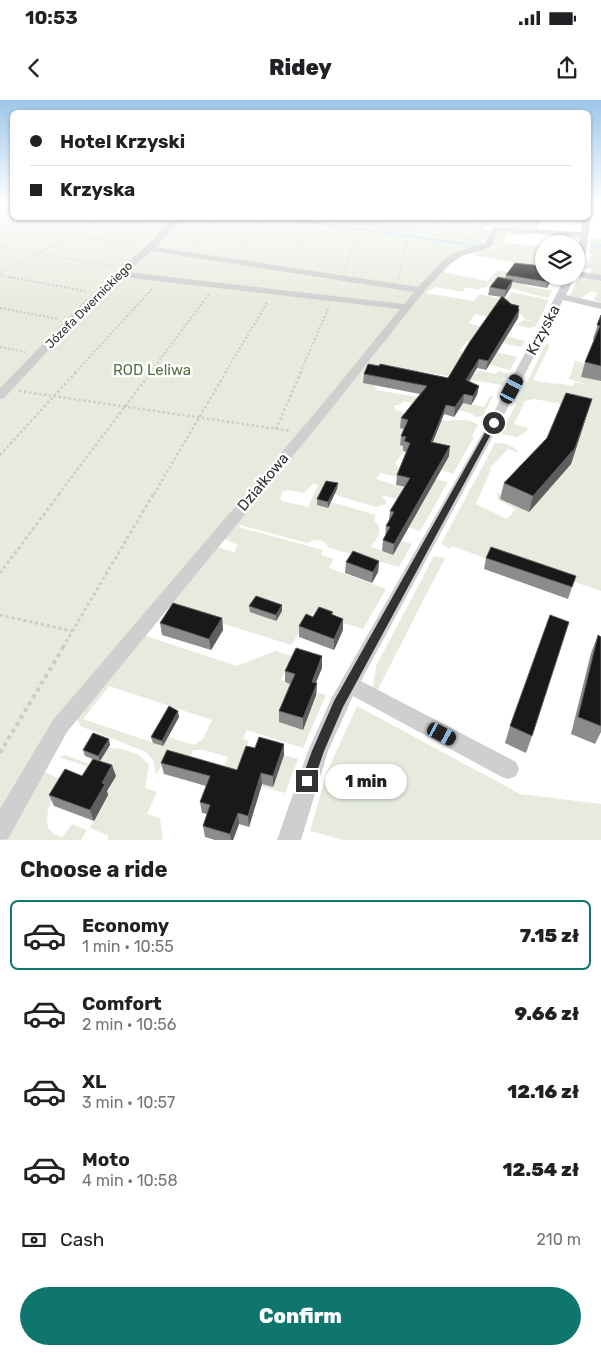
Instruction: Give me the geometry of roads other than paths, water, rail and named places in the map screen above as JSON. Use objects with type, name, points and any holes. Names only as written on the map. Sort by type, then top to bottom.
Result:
[{"type":"street","name":"Józefa Dwernickiego","points":[[3,392],[99,292],[161,237]]},
{"type":"street","name":"Działkowa","points":[[0,831],[60,726],[304,434],[420,290],[447,262],[479,241],[488,245],[491,237]]},
{"type":"street","points":[[149,247],[420,290]]},
{"type":"street","points":[[122,271],[162,279],[407,307]]},
{"type":"street","points":[[585,275],[601,278]]},
{"type":"street","name":"Krzyska","points":[[289,840],[318,751],[350,685],[487,436],[566,285]]},
{"type":"street","points":[[560,297],[601,306]]},
{"type":"street","points":[[350,685],[508,769]]},
{"type":"waterway","points":[[410,237],[478,246]]},
{"type":"waterway","points":[[592,247],[601,245]]},
{"type":"park label","name":"ROD Leliwa","points":[[152,370]]}]
